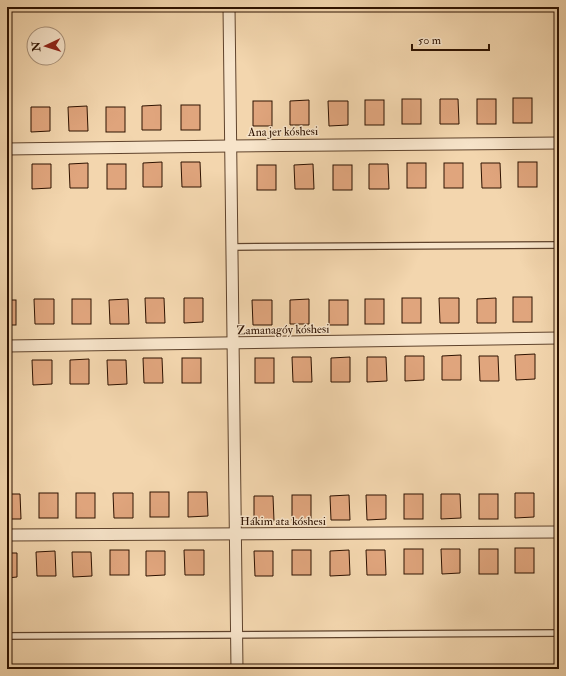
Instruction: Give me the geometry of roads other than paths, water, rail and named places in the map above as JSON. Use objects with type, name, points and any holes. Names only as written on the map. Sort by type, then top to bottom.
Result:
[{"type":"street","points":[[229,7],[237,669]]},
{"type":"street","name":"Ana jer kóshesi","points":[[7,149],[559,142]]},
{"type":"street","name":"Zamanagóy kóshesi","points":[[7,346],[559,338]]},
{"type":"street","name":"Hákim ata kóshesi","points":[[7,535],[559,532]]},
{"type":"lane","points":[[232,247],[559,245]]},
{"type":"lane","points":[[7,636],[559,633]]}]
